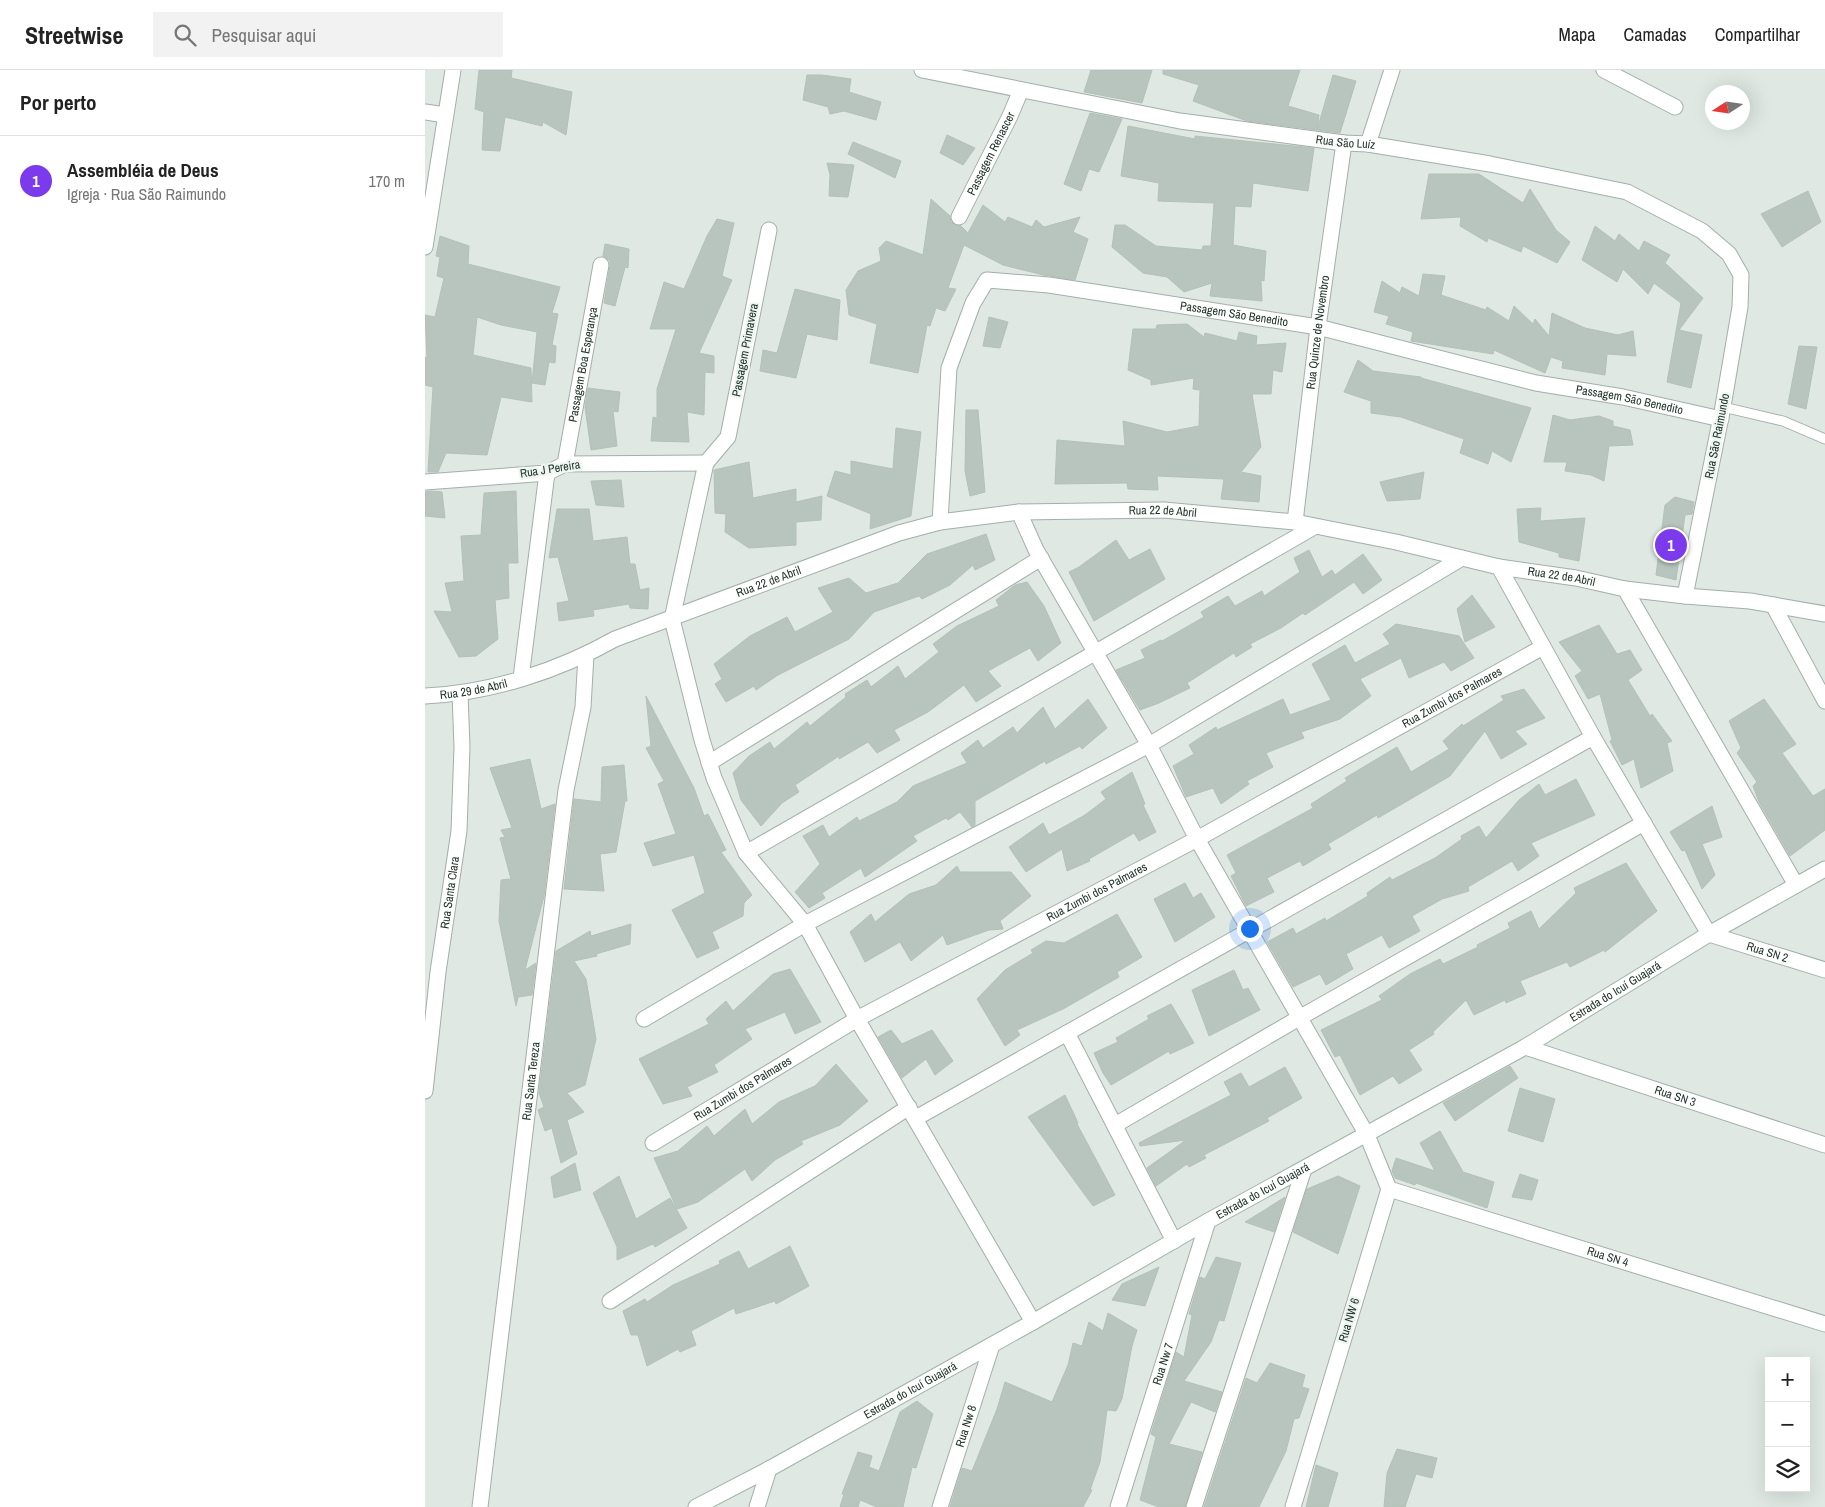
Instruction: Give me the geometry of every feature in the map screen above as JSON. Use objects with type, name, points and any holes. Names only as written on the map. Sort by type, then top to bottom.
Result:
[{"type":"street","points":[[425,247],[453,70]]},
{"type":"street","name":"Rua São Luíz","points":[[922,70],[1180,121],[1344,143],[1368,144],[1490,164],[1627,192],[1702,231],[1729,254],[1741,275]]},
{"type":"street","points":[[1368,144],[1392,70]]},
{"type":"street","points":[[1604,70],[1675,108]]},
{"type":"street","name":"Passagem Renascer","points":[[959,217],[1021,90]]},
{"type":"street","points":[[425,112],[445,116]]},
{"type":"street","name":"Rua Quinze de Novembro","points":[[1295,522],[1318,327],[1344,143]]},
{"type":"street","name":"Passagem Primavera","points":[[705,463],[728,437],[769,230]]},
{"type":"street","name":"Passagem Boa Esperança","points":[[565,464],[601,265]]},
{"type":"street","name":"Rua São Raimundo","points":[[1685,596],[1722,413],[1740,307],[1741,275]]},
{"type":"street","name":"Passagem São Benedito","points":[[940,522],[949,368],[973,303],[987,280],[1049,285],[1318,327],[1536,383],[1722,413]]},
{"type":"street","points":[[705,463],[672,619],[709,764],[746,853],[805,924],[857,1019],[1033,1322]]},
{"type":"street","name":"Rua J Pereira","points":[[425,482],[547,473],[565,464],[705,463]]},
{"type":"street","points":[[521,678],[547,473]]},
{"type":"street","name":"Rua 22 de Abril","points":[[521,678],[586,656],[615,639],[899,533],[940,522],[1019,512],[1164,510],[1295,522],[1499,567],[1576,578],[1625,589],[1749,601],[1825,614]]},
{"type":"street","points":[[1019,512],[1041,558],[1149,745],[1197,839],[1367,1135],[1389,1189]]},
{"type":"street","points":[[746,853],[1314,526]]},
{"type":"street","points":[[709,764],[1041,558]]},
{"type":"street","points":[[644,1019],[805,924],[1149,745],[1462,558]]},
{"type":"street","points":[[1499,567],[1593,737],[1709,934]]},
{"type":"street","points":[[1625,589],[1796,885]]},
{"type":"street","points":[[1773,605],[1825,701]]},
{"type":"street","name":"Rua Zumbi dos Palmares","points":[[653,1143],[857,1019],[1197,839],[1543,647]]},
{"type":"street","name":"Rua Santa Tereza","points":[[480,1507],[567,790],[583,707],[586,656]]},
{"type":"street","name":"Rua 29 de Abril","points":[[425,696],[460,694],[521,678]]},
{"type":"street","name":"Rua Santa Clara","points":[[425,1091],[439,972],[459,831],[462,747],[460,694]]},
{"type":"street","points":[[610,1300],[912,1112],[1067,1033],[1593,737]]},
{"type":"street","points":[[1115,1125],[1299,1018],[1645,823]]},
{"type":"street","name":"Estrada do Icuí Guajará","points":[[696,1507],[769,1469],[1033,1322],[1208,1221],[1525,1047],[1709,934],[1825,869]]},
{"type":"street","name":"Rua SN 2","points":[[1709,934],[1825,970]]},
{"type":"street","points":[[1067,1033],[1174,1241]]},
{"type":"street","name":"Rua SN 3","points":[[1525,1047],[1825,1145]]},
{"type":"street","points":[[1194,1507],[1305,1169]]},
{"type":"street","name":"Rua SN 4","points":[[1389,1189],[1825,1324]]},
{"type":"street","name":"Rua NW 6","points":[[1293,1507],[1389,1189]]},
{"type":"street","name":"Rua Nw 7","points":[[1118,1507],[1208,1221]]},
{"type":"street","name":"Rua Nw 8","points":[[940,1507],[992,1345]]},
{"type":"street","points":[[757,1507],[769,1469]]},
{"type":"lane","name":"Passagem São Benedito","points":[[1722,413],[1783,421],[1825,438]]},
{"type":"building","points":[[479,70],[512,70],[511,78],[572,92],[566,135],[543,122],[542,126],[505,117],[500,151],[482,150],[484,112],[475,109]]},
{"type":"building","points":[[1091,70],[1152,70],[1142,103],[1084,92]]},
{"type":"building","points":[[1163,70],[1300,70],[1288,106],[1319,115],[1317,130],[1247,121],[1193,101],[1199,85],[1163,74]]},
{"type":"building","points":[[807,75],[851,79],[849,92],[881,102],[876,120],[844,111],[830,114],[828,107],[803,100]]},
{"type":"building","points":[[1333,75],[1356,81],[1340,133],[1317,130]]},
{"type":"building","points":[[1090,113],[1122,119],[1099,172],[1089,169],[1081,191],[1064,184]]},
{"type":"building","points":[[1128,126],[1195,139],[1195,136],[1314,148],[1308,191],[1253,183],[1251,207],[1235,206],[1233,245],[1266,251],[1264,281],[1261,280],[1262,301],[1210,296],[1212,283],[1184,292],[1167,277],[1143,273],[1112,247],[1115,225],[1125,225],[1156,246],[1202,250],[1203,246],[1211,246],[1214,203],[1158,201],[1159,183],[1121,176]]},
{"type":"building","points":[[947,135],[975,148],[963,165],[940,153]]},
{"type":"building","points":[[853,142],[901,161],[895,178],[848,154]]},
{"type":"building","points":[[827,163],[854,165],[848,197],[829,196],[830,175]]},
{"type":"building","points":[[1429,174],[1479,174],[1523,203],[1530,189],[1556,230],[1570,242],[1557,263],[1523,246],[1521,252],[1488,238],[1487,242],[1460,226],[1461,217],[1421,219]]},
{"type":"building","points":[[1808,191],[1821,222],[1782,247],[1761,214]]},
{"type":"building","points":[[931,199],[950,216],[951,222],[961,226],[968,233],[983,205],[1005,222],[1008,217],[1032,227],[1036,220],[1044,227],[1080,217],[1073,232],[1088,239],[1075,280],[1043,275],[1003,265],[964,245],[948,288],[956,289],[945,311],[936,308],[930,326],[927,325],[918,373],[870,363],[877,324],[849,315],[846,290],[858,271],[881,261],[879,248],[886,241],[923,255]]},
{"type":"building","points":[[717,219],[734,223],[722,276],[732,280],[699,353],[714,356],[714,373],[705,372],[704,415],[687,412],[689,442],[651,441],[653,417],[657,418],[657,389],[676,329],[650,329],[664,282],[684,289],[707,236]]},
{"type":"building","points":[[1595,226],[1615,241],[1619,234],[1639,251],[1644,241],[1670,255],[1665,263],[1703,298],[1679,330],[1702,335],[1691,388],[1667,382],[1681,303],[1654,283],[1648,294],[1623,269],[1617,282],[1582,260]]},
{"type":"building","points":[[440,236],[469,246],[468,264],[560,287],[552,313],[558,314],[552,345],[556,346],[555,363],[549,362],[545,385],[532,383],[537,332],[501,325],[477,317],[473,355],[531,368],[532,402],[501,397],[487,455],[446,453],[438,472],[428,472],[433,387],[425,385],[425,357],[427,358],[425,315],[435,317],[444,278],[437,276],[440,257],[436,256]]},
{"type":"building","points":[[605,244],[629,249],[628,268],[625,267],[615,306],[604,303],[610,266],[610,261],[603,256]]},
{"type":"building","points":[[1423,274],[1445,276],[1441,295],[1486,310],[1487,307],[1509,321],[1514,306],[1533,324],[1535,319],[1549,336],[1552,313],[1585,328],[1618,335],[1633,331],[1636,356],[1607,354],[1605,375],[1562,368],[1563,361],[1551,357],[1545,373],[1494,350],[1493,354],[1411,341],[1413,332],[1386,324],[1389,316],[1374,312],[1382,281],[1400,293],[1402,287],[1419,296]]},
{"type":"building","points":[[795,289],[840,300],[837,340],[807,334],[796,378],[760,371],[763,350],[777,353]]},
{"type":"building","points":[[989,317],[1008,322],[1000,348],[983,346]]},
{"type":"building","points":[[1187,324],[1204,337],[1205,333],[1237,341],[1239,332],[1257,336],[1256,345],[1286,343],[1282,372],[1273,370],[1271,394],[1252,394],[1261,447],[1241,472],[1261,476],[1259,502],[1221,499],[1224,479],[1157,476],[1158,490],[1128,489],[1127,483],[1055,484],[1057,440],[1125,446],[1123,421],[1167,432],[1199,426],[1200,390],[1193,389],[1194,378],[1151,385],[1151,380],[1128,370],[1133,329],[1156,329],[1157,325]]},
{"type":"building","points":[[1799,346],[1817,347],[1806,409],[1788,404]]},
{"type":"building","points":[[1358,360],[1373,371],[1421,377],[1531,408],[1511,462],[1492,451],[1488,464],[1460,453],[1464,439],[1401,417],[1371,413],[1371,401],[1344,392]]},
{"type":"building","points":[[588,388],[620,392],[618,412],[613,411],[617,446],[591,450],[585,407]]},
{"type":"building","points":[[966,410],[978,410],[985,492],[970,496],[965,471]]},
{"type":"building","points":[[1553,415],[1570,420],[1599,416],[1613,421],[1613,426],[1630,430],[1633,445],[1609,446],[1604,481],[1591,475],[1565,471],[1567,462],[1544,462]]},
{"type":"building","points":[[896,428],[921,432],[911,516],[870,529],[871,514],[827,496],[835,471],[851,475],[851,461],[893,469]]},
{"type":"building","points":[[749,462],[753,498],[796,489],[796,502],[822,496],[821,520],[796,522],[796,545],[749,548],[725,532],[726,514],[715,513],[714,470]]},
{"type":"building","points":[[1424,472],[1420,499],[1387,501],[1380,482]]},
{"type":"building","points":[[621,480],[624,507],[596,505],[591,481]]},
{"type":"building","points":[[516,491],[518,563],[508,563],[509,598],[495,600],[498,639],[476,656],[459,657],[434,611],[452,612],[445,583],[464,581],[461,536],[481,535],[484,493]]},
{"type":"building","points":[[425,492],[442,492],[445,518],[425,516]]},
{"type":"building","points":[[1675,497],[1694,502],[1692,514],[1685,515],[1676,580],[1656,575],[1665,505]]},
{"type":"building","points":[[1541,508],[1540,521],[1585,518],[1579,561],[1559,557],[1559,553],[1519,542],[1517,509]]},
{"type":"building","points":[[557,509],[589,509],[593,541],[627,537],[630,564],[635,564],[640,590],[649,588],[648,609],[630,608],[629,604],[593,610],[594,616],[559,621],[557,603],[569,601],[558,557],[549,558]]},
{"type":"building","points":[[986,534],[995,560],[975,570],[973,565],[950,585],[922,599],[919,596],[874,612],[849,639],[778,675],[756,690],[754,686],[726,702],[715,684],[722,679],[714,664],[750,636],[787,617],[795,632],[833,612],[818,588],[849,578],[866,593],[898,583],[927,554]]},
{"type":"building","points":[[1116,540],[1129,560],[1150,549],[1165,579],[1094,621],[1069,572]]},
{"type":"building","points":[[1309,550],[1322,577],[1332,570],[1335,575],[1363,554],[1382,580],[1363,594],[1354,582],[1305,615],[1303,613],[1281,628],[1250,644],[1252,647],[1236,657],[1234,653],[1187,683],[1190,688],[1140,710],[1116,670],[1145,658],[1141,650],[1162,641],[1204,617],[1201,612],[1228,596],[1235,606],[1262,591],[1264,596],[1300,572],[1294,558]]},
{"type":"building","points":[[1027,582],[1044,606],[1061,643],[1038,661],[1030,648],[988,671],[1001,686],[976,702],[964,685],[928,712],[894,730],[900,740],[877,753],[868,742],[839,759],[839,756],[795,785],[799,792],[782,803],[761,826],[741,800],[733,773],[749,756],[770,742],[774,749],[807,722],[810,726],[846,697],[845,694],[867,680],[871,687],[898,666],[905,679],[939,652],[933,644],[957,626],[999,606],[996,600],[1015,585]]},
{"type":"building","points":[[1472,595],[1495,627],[1465,642],[1457,609]]},
{"type":"building","points":[[1396,624],[1459,636],[1474,658],[1451,671],[1444,662],[1409,678],[1401,658],[1360,679],[1371,696],[1340,719],[1301,732],[1304,738],[1266,753],[1273,767],[1247,781],[1249,784],[1221,804],[1213,788],[1186,797],[1173,766],[1194,754],[1189,745],[1216,727],[1217,730],[1283,699],[1290,715],[1331,700],[1312,664],[1345,645],[1355,663],[1390,644],[1383,634]]},
{"type":"building","points":[[1599,625],[1617,654],[1630,650],[1642,670],[1628,680],[1650,716],[1652,714],[1672,741],[1667,743],[1673,771],[1641,788],[1634,759],[1622,765],[1610,741],[1612,740],[1600,694],[1588,699],[1575,676],[1582,671],[1559,642]]},
{"type":"building","points":[[1524,689],[1545,718],[1515,731],[1527,744],[1501,759],[1485,731],[1450,776],[1378,818],[1377,815],[1328,844],[1331,849],[1303,866],[1300,861],[1267,878],[1274,892],[1246,906],[1231,876],[1236,873],[1227,855],[1313,808],[1311,804],[1347,781],[1345,778],[1397,747],[1411,772],[1449,749],[1443,741],[1462,724],[1463,726],[1504,700],[1501,696]]},
{"type":"building","points":[[646,696],[694,788],[704,816],[708,814],[726,850],[721,852],[752,895],[744,903],[743,916],[712,932],[719,948],[697,958],[672,910],[705,893],[694,855],[653,866],[644,843],[676,834],[658,784],[664,781],[646,748],[651,746]]},
{"type":"building","points":[[1088,699],[1107,728],[1082,749],[1080,746],[1046,764],[1045,761],[975,801],[975,825],[972,827],[960,812],[948,820],[946,818],[913,836],[917,841],[865,877],[861,868],[822,893],[825,898],[809,908],[795,892],[820,864],[803,836],[823,825],[829,837],[857,817],[859,821],[897,802],[913,786],[967,763],[961,753],[978,740],[983,748],[1013,727],[1017,733],[1043,707],[1055,729]]},
{"type":"building","points":[[1764,699],[1796,744],[1782,753],[1813,796],[1825,789],[1825,830],[1790,856],[1759,802],[1753,786],[1757,782],[1737,753],[1741,748],[1729,721]]},
{"type":"building","points":[[530,759],[541,809],[555,804],[544,896],[525,970],[536,963],[532,995],[518,997],[516,1006],[499,921],[501,880],[511,879],[500,838],[505,837],[501,830],[512,828],[490,768]]},
{"type":"building","points":[[624,765],[627,801],[625,801],[616,852],[600,854],[604,891],[564,889],[574,799],[601,802],[602,767]]},
{"type":"building","points":[[1132,772],[1145,804],[1143,805],[1156,832],[1139,841],[1134,833],[1089,859],[1090,861],[1067,871],[1062,849],[1026,872],[1009,847],[1043,823],[1049,835],[1085,815],[1106,799],[1101,792]]},
{"type":"building","points":[[1576,779],[1595,815],[1531,843],[1539,856],[1518,871],[1512,861],[1468,887],[1469,891],[1442,899],[1412,916],[1420,931],[1389,948],[1382,935],[1346,954],[1353,969],[1326,985],[1320,974],[1293,987],[1267,942],[1293,928],[1296,934],[1325,918],[1326,921],[1368,896],[1367,893],[1390,877],[1392,880],[1435,858],[1462,839],[1461,836],[1479,826],[1486,838],[1519,800],[1539,784],[1545,795]]},
{"type":"building","points":[[1712,806],[1722,837],[1702,844],[1715,875],[1702,889],[1685,850],[1682,851],[1670,832]]},
{"type":"building","points":[[1626,863],[1657,911],[1605,952],[1604,950],[1570,967],[1567,962],[1520,981],[1526,994],[1506,1003],[1505,1000],[1474,1015],[1466,1000],[1433,1032],[1434,1034],[1409,1050],[1422,1070],[1399,1084],[1393,1076],[1360,1095],[1340,1055],[1335,1057],[1321,1030],[1382,1000],[1379,996],[1410,974],[1440,959],[1443,964],[1478,947],[1477,945],[1510,928],[1508,923],[1531,911],[1539,929],[1576,893],[1574,888]]},
{"type":"building","points":[[957,866],[960,872],[1011,872],[1031,896],[1000,921],[1003,929],[989,930],[947,945],[943,935],[911,961],[900,942],[865,962],[850,932],[871,914],[875,922],[909,894],[936,885]]},
{"type":"building","points":[[1185,883],[1193,898],[1201,893],[1215,917],[1175,942],[1154,899]]},
{"type":"building","points":[[1117,914],[1142,957],[1117,972],[1119,977],[1063,1009],[1017,1030],[1020,1035],[1005,1046],[977,999],[1005,970],[1033,953],[1031,950],[1046,941],[1064,943]]},
{"type":"building","points":[[631,924],[630,944],[596,954],[597,956],[574,961],[586,979],[596,1039],[585,1085],[567,1093],[584,1112],[567,1120],[577,1154],[561,1163],[552,1128],[545,1131],[538,1110],[544,1107],[539,1093],[556,951],[590,931],[591,936]]},
{"type":"building","points":[[790,969],[821,1022],[795,1034],[785,1012],[745,1029],[752,1039],[714,1065],[718,1072],[687,1087],[692,1096],[663,1104],[639,1059],[709,1024],[706,1019],[726,1001],[733,1011],[773,974]]},
{"type":"building","points":[[1234,970],[1243,990],[1248,988],[1260,1010],[1209,1036],[1192,990]]},
{"type":"building","points":[[1171,1004],[1194,1043],[1170,1054],[1169,1051],[1111,1085],[1094,1053],[1118,1042],[1116,1038],[1149,1019],[1147,1016]]},
{"type":"building","points":[[891,1030],[902,1044],[932,1030],[953,1061],[935,1075],[926,1059],[902,1078],[878,1037]]},
{"type":"building","points":[[836,1064],[868,1101],[840,1125],[801,1141],[803,1144],[775,1160],[752,1181],[745,1169],[698,1202],[677,1209],[654,1158],[678,1151],[707,1126],[714,1136],[745,1109],[752,1124],[779,1102],[815,1086]]},
{"type":"building","points":[[1510,1066],[1518,1078],[1455,1121],[1443,1103]]},
{"type":"building","points":[[1285,1067],[1302,1098],[1267,1118],[1269,1121],[1204,1155],[1206,1158],[1189,1167],[1187,1164],[1156,1186],[1147,1168],[1186,1140],[1140,1146],[1139,1143],[1231,1095],[1224,1082],[1241,1073],[1249,1087]]},
{"type":"building","points":[[1520,1088],[1555,1099],[1543,1142],[1508,1131]]},
{"type":"building","points":[[1065,1095],[1077,1124],[1115,1195],[1093,1206],[1028,1117]]},
{"type":"building","points":[[1440,1131],[1463,1172],[1494,1182],[1487,1208],[1416,1183],[1415,1185],[1395,1178],[1392,1171],[1396,1158],[1435,1171],[1420,1143]]},
{"type":"building","points":[[575,1163],[581,1190],[554,1198],[551,1177]]},
{"type":"building","points":[[1520,1174],[1538,1180],[1532,1200],[1512,1197]]},
{"type":"building","points":[[619,1176],[636,1219],[670,1198],[687,1228],[655,1247],[653,1244],[617,1260],[617,1247],[593,1193]]},
{"type":"building","points":[[1338,1176],[1360,1186],[1338,1254],[1293,1232],[1307,1189]]},
{"type":"building","points":[[1285,1197],[1274,1232],[1245,1222],[1263,1211]]},
{"type":"building","points":[[790,1246],[809,1286],[776,1304],[775,1301],[736,1314],[734,1308],[691,1331],[696,1345],[680,1352],[678,1349],[647,1366],[638,1335],[631,1335],[623,1311],[645,1299],[647,1302],[673,1285],[720,1264],[719,1261],[739,1251],[748,1269]]},
{"type":"building","points":[[1216,1257],[1241,1263],[1224,1321],[1219,1320],[1211,1342],[1184,1381],[1222,1392],[1215,1412],[1191,1402],[1169,1444],[1202,1452],[1185,1507],[1159,1507],[1140,1500],[1156,1437],[1151,1434],[1176,1352],[1184,1357],[1192,1315],[1189,1314],[1200,1277],[1205,1279]]},
{"type":"building","points":[[1159,1267],[1145,1306],[1112,1300],[1122,1284]]},
{"type":"building","points":[[1108,1313],[1137,1330],[1122,1399],[1116,1411],[1107,1410],[1100,1462],[1090,1490],[1092,1490],[1083,1507],[950,1507],[962,1468],[972,1471],[997,1409],[1005,1382],[1052,1402],[1068,1365],[1073,1343],[1082,1346],[1089,1322],[1103,1331]]},
{"type":"building","points":[[1270,1363],[1305,1375],[1302,1387],[1309,1389],[1299,1418],[1294,1419],[1286,1451],[1259,1507],[1204,1507],[1246,1378],[1257,1383]]},
{"type":"building","points":[[917,1401],[933,1414],[916,1468],[912,1467],[903,1507],[877,1507],[860,1500],[858,1507],[840,1507],[844,1494],[842,1494],[858,1452],[872,1456],[869,1467],[879,1471],[900,1412]]},
{"type":"building","points":[[1397,1449],[1437,1458],[1432,1478],[1416,1474],[1405,1507],[1384,1507],[1387,1473]]},
{"type":"building","points":[[1316,1465],[1338,1473],[1328,1507],[1306,1507]]},
{"type":"place","name":"Assembléia de Deus","points":[[1671,545]]}]
